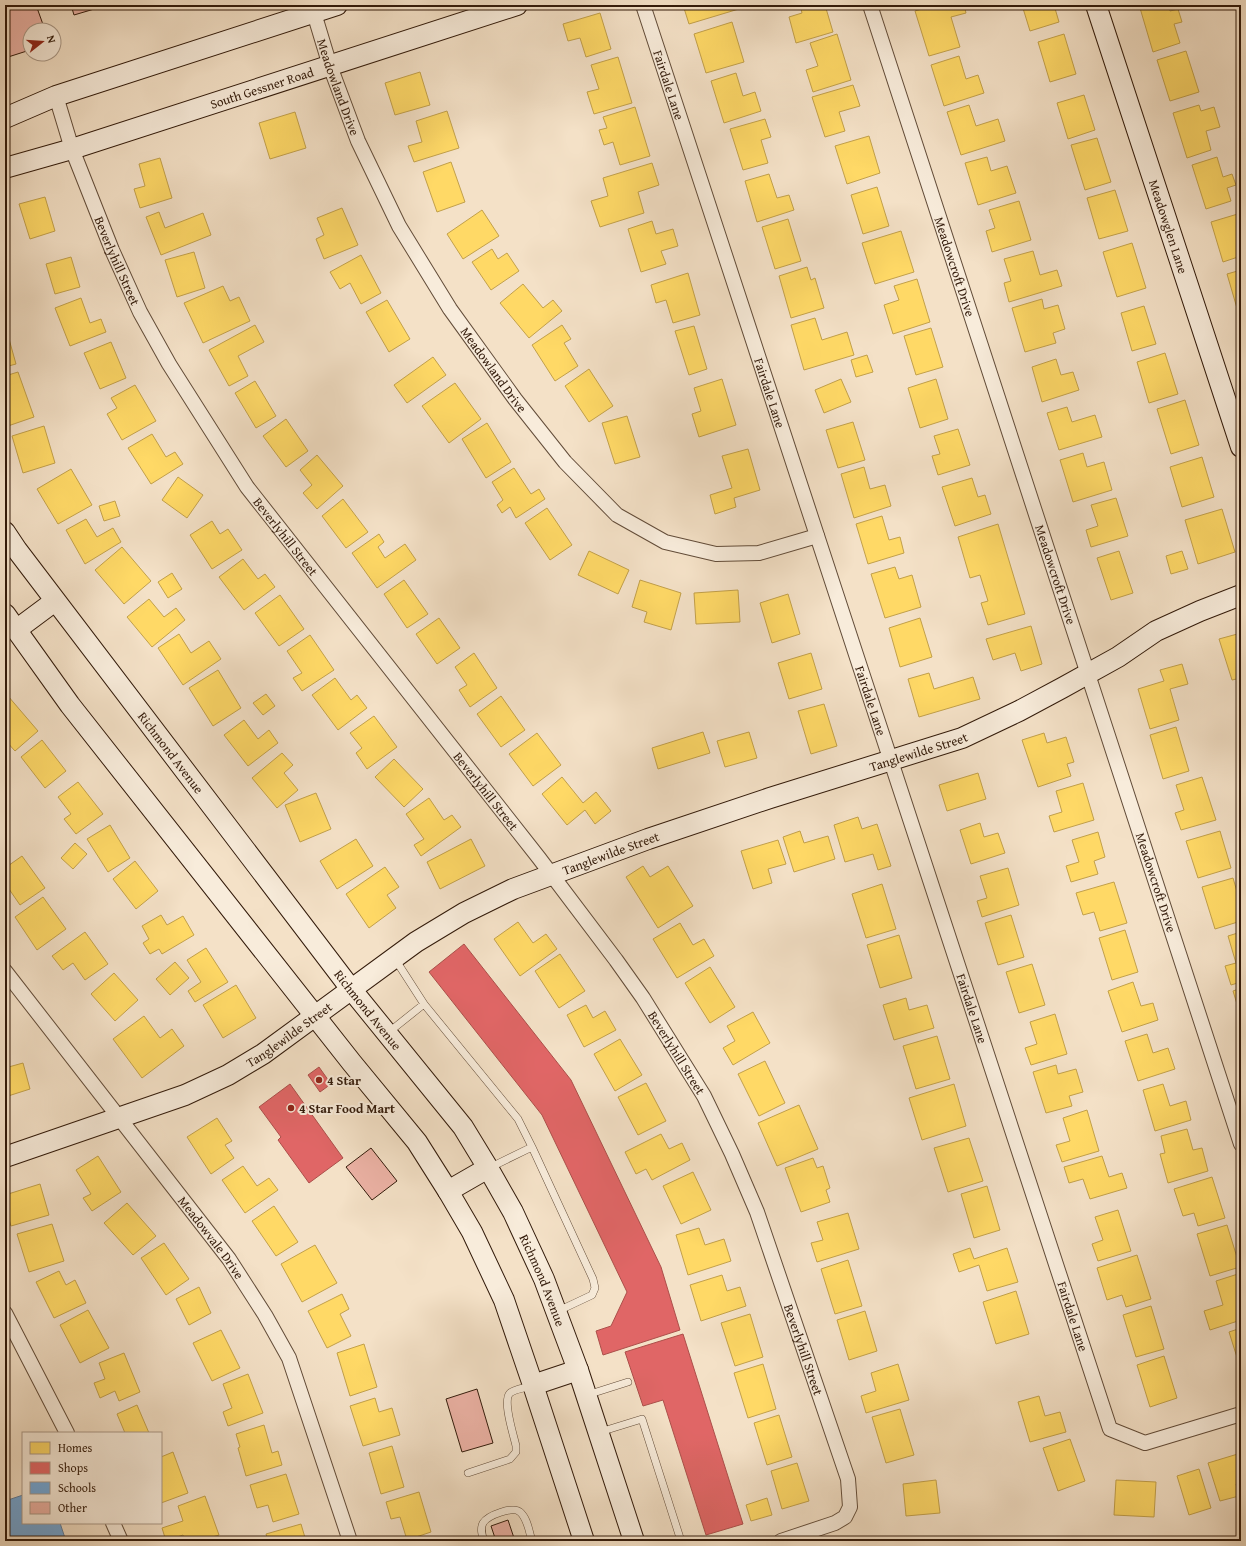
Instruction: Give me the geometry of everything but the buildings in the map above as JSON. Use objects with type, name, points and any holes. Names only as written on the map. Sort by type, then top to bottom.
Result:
[{"type":"main road","points":[[5,118],[56,96],[337,5]]},
{"type":"main road","name":"South Gessner Road","points":[[5,168],[72,149],[517,5]]},
{"type":"main road","name":"Meadowglen Lane","points":[[1096,5],[1241,447]]},
{"type":"main road","name":"Richmond Avenue","points":[[5,532],[55,601],[351,989],[463,1127],[513,1212],[531,1248],[578,1370],[634,1541]]},
{"type":"main road","name":"Tanglewilde Street","points":[[5,1157],[185,1095],[228,1076],[263,1054],[416,942],[464,913],[513,889],[648,839],[770,798],[962,738],[1019,712],[1118,657],[1156,631],[1200,611],[1241,595]]},
{"type":"main road","points":[[16,630],[55,601]]},
{"type":"main road","points":[[5,614],[70,705],[315,1016],[417,1142],[448,1191],[472,1232],[498,1288],[534,1385],[584,1541]]},
{"type":"main road","points":[[448,1191],[488,1168]]},
{"type":"main road","points":[[534,1385],[578,1370]]},
{"type":"street","name":"Fairdale Lane","points":[[643,5],[890,760],[932,882],[1110,1429],[1146,1443],[1241,1414]]},
{"type":"street","name":"Meadowcroft Drive","points":[[870,5],[1241,1144]]},
{"type":"street","name":"Meadowland Drive","points":[[314,12],[330,66],[358,141],[399,226],[450,309],[515,399],[565,462],[617,515],[665,542],[716,554],[759,553],[817,536]]},
{"type":"street","name":"Beverlyhill Street","points":[[56,96],[72,149],[112,250],[140,312],[169,364],[247,487],[551,874],[643,998],[704,1096],[732,1154],[757,1212],[848,1479],[850,1507],[845,1517],[835,1523],[781,1541]]},
{"type":"street","name":"Meadowvale Drive","points":[[5,971],[230,1259],[265,1314],[286,1352],[299,1386],[350,1541]]},
{"type":"street","points":[[5,1313],[66,1432]]},
{"type":"street","points":[[113,1524],[121,1541]]},
{"type":"lane","points":[[394,957],[424,1004],[518,1119],[593,1279],[595,1288],[592,1295],[556,1312]]},
{"type":"lane","points":[[387,1034],[424,1004]]},
{"type":"lane","points":[[488,1168],[532,1147]]},
{"type":"lane","points":[[586,1395],[628,1382]]},
{"type":"lane","points":[[468,1473],[510,1459],[516,1452],[516,1446],[507,1408],[507,1398],[511,1393],[534,1385]]},
{"type":"lane","points":[[598,1433],[642,1419],[681,1541]]},
{"type":"lane","points":[[484,1541],[481,1531],[483,1524],[488,1518],[513,1509],[520,1511],[525,1519],[532,1541]]},
{"type":"place","name":"4 Star","points":[[319,1080]]},
{"type":"place","name":"4 Star Food Mart","points":[[291,1108]]}]
